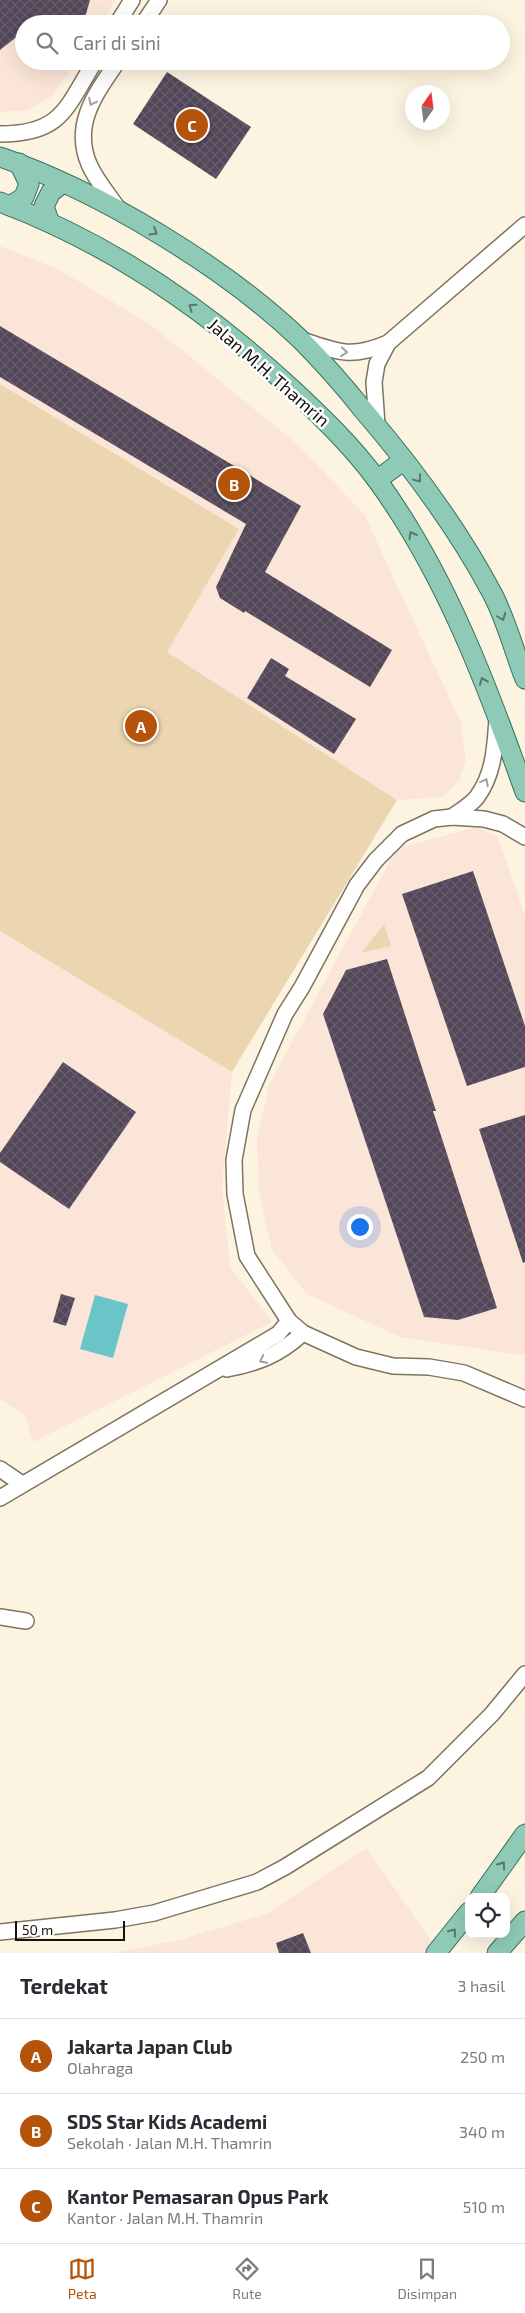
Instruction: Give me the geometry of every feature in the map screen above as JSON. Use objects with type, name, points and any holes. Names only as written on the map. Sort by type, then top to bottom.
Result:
[{"type":"main road","name":"Jalan M.H. Thamrin","points":[[0,157],[19,163],[63,183],[121,212],[172,242],[232,284],[300,339],[377,425],[443,511],[493,594],[525,679]]},
{"type":"main road","points":[[5,204],[24,197],[29,184],[19,163]]},
{"type":"main road","points":[[49,221],[44,206],[51,192],[63,183]]},
{"type":"main road","name":"Jalan M.H. Thamrin","points":[[5,204],[49,221],[101,248],[206,317],[262,361],[328,422],[377,480],[431,567],[497,714],[525,792]]},
{"type":"main road","points":[[377,480],[404,460]]},
{"type":"main road","points":[[483,1893],[525,1834]]},
{"type":"main road","points":[[436,1953],[465,1917]]},
{"type":"main road","points":[[497,1953],[525,1921]]},
{"type":"street","points":[[123,15],[132,0]]},
{"type":"street","points":[[149,15],[159,0]]},
{"type":"street","points":[[0,134],[38,131],[51,124],[62,115],[90,70]]},
{"type":"street","points":[[112,70],[93,99],[84,120],[83,139],[89,164],[121,212]]},
{"type":"street","points":[[300,339],[340,352],[367,352],[388,343],[525,225]]},
{"type":"street","points":[[377,425],[374,382],[377,364],[388,343]]},
{"type":"street","points":[[452,817],[476,799],[488,778],[494,760],[497,714]]},
{"type":"street","points":[[525,837],[503,824],[478,818],[452,817],[434,819],[402,834],[376,860],[357,885],[302,987],[285,1014],[243,1110],[234,1160],[235,1194],[247,1256],[289,1321],[303,1333],[356,1357],[393,1366],[429,1367],[464,1372],[525,1399]]},
{"type":"street","points":[[0,1498],[216,1372],[278,1334],[289,1321]]},
{"type":"street","points":[[216,1372],[255,1364],[288,1347],[303,1333]]},
{"type":"street","points":[[0,1469],[22,1484]]},
{"type":"street","points":[[0,1617],[26,1621]]},
{"type":"street","points":[[0,1932],[115,1920],[154,1913],[256,1882],[285,1867],[428,1778],[492,1714],[525,1674]]},
{"type":"shaded area","points":[[0,0],[115,0],[106,15],[15,15],[15,70],[71,70],[52,96],[28,110],[0,112]]},
{"type":"shaded area","points":[[0,246],[58,269],[151,325],[296,443],[364,514],[461,723],[466,760],[459,781],[442,797],[397,800],[167,652],[239,529],[0,384]]},
{"type":"shaded area","points":[[0,384],[239,529],[167,652],[397,800],[232,1072],[0,931]]},
{"type":"shaded area","points":[[477,827],[498,837],[525,916],[525,1354],[522,1355],[400,1337],[307,1294],[272,1250],[259,1193],[257,1140],[269,1085],[397,848]]},
{"type":"shaded area","points":[[384,924],[391,946],[361,953]]},
{"type":"shaded area","points":[[0,931],[232,1072],[222,1187],[230,1267],[272,1322],[33,1442],[25,1416],[0,1399]]},
{"type":"shaded area","points":[[366,1848],[440,1953],[112,1953],[180,1940],[268,1913]]},
{"type":"water","points":[[95,1295],[128,1304],[113,1358],[80,1349]]},
{"type":"building","points":[[0,0],[90,0],[85,15],[15,15],[15,38],[0,50]]},
{"type":"building","points":[[167,72],[251,127],[216,179],[133,124]]},
{"type":"building","points":[[0,326],[301,506],[265,572],[392,650],[370,687],[245,611],[244,613],[220,598],[216,587],[246,524],[0,377]]},
{"type":"building","points":[[271,658],[289,669],[285,676],[356,719],[334,754],[247,698]]},
{"type":"building","points":[[473,871],[525,1026],[525,1067],[467,1086],[402,894]]},
{"type":"building","points":[[387,959],[436,1111],[433,1111],[497,1308],[458,1320],[424,1317],[323,1014],[346,970]]},
{"type":"building","points":[[63,1062],[136,1112],[69,1209],[0,1162],[0,1153]]},
{"type":"building","points":[[525,1115],[525,1262],[523,1263],[479,1129]]},
{"type":"building","points":[[61,1294],[75,1298],[66,1326],[53,1322]]},
{"type":"building","points":[[303,1933],[311,1953],[279,1953],[276,1943]]},
{"type":"place","name":"Kantor Pemasaran Opus Park","points":[[192,125]]},
{"type":"place","name":"SDS Star Kids Academi","points":[[234,484]]},
{"type":"place","name":"Jakarta Japan Club","points":[[141,726]]}]
